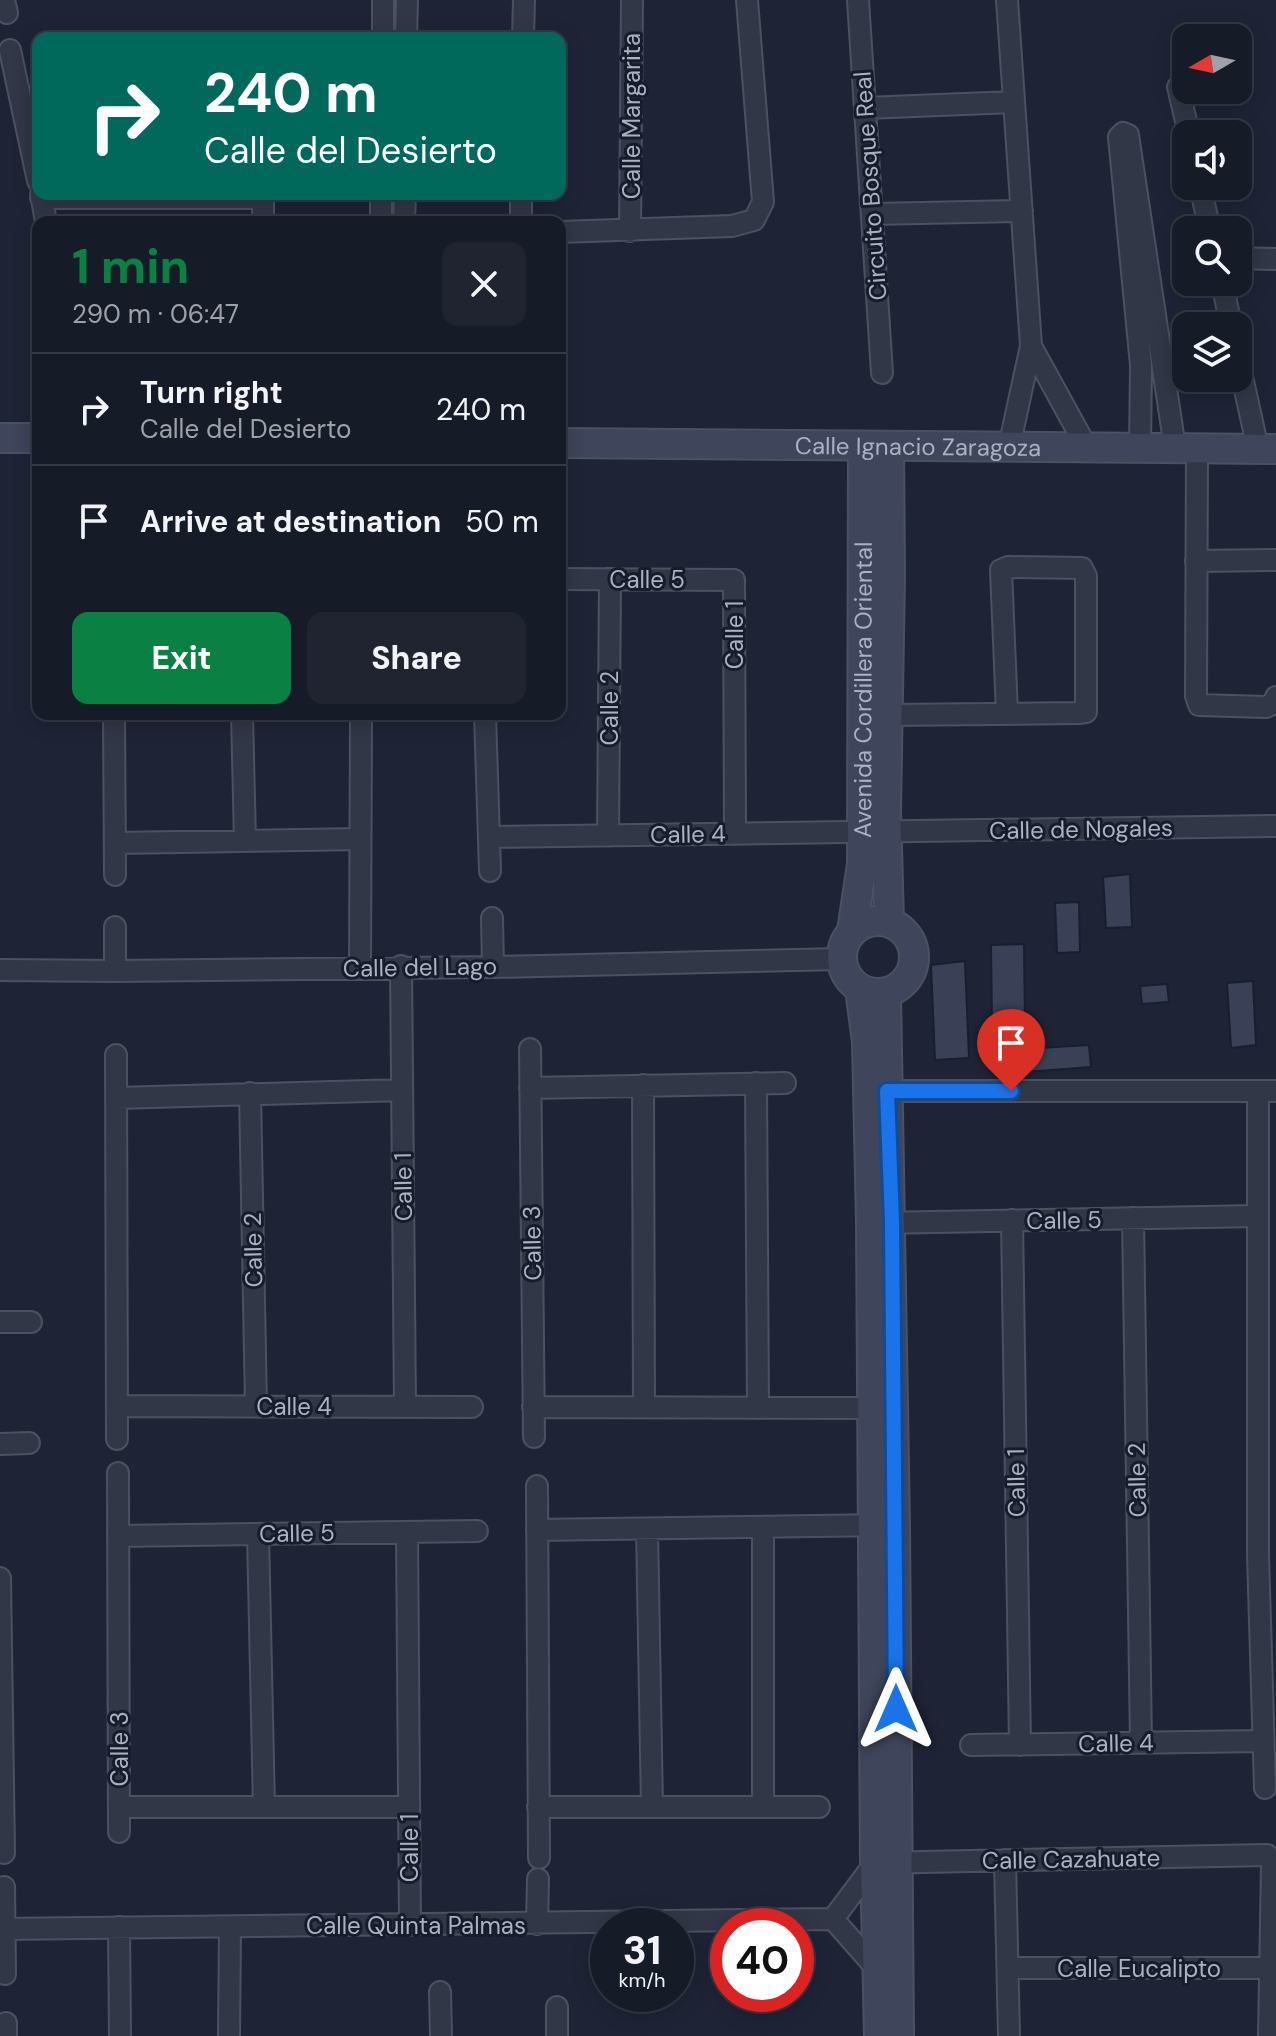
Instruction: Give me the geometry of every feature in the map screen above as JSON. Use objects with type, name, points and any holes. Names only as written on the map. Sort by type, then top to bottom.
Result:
[{"type":"street","points":[[383,0],[383,32]]},
{"type":"street","points":[[406,32],[407,0]]},
{"type":"street","points":[[523,32],[524,0]]},
{"type":"street","name":"Calle Margarita","points":[[630,231],[632,0]]},
{"type":"street","points":[[566,232],[732,226],[754,220],[763,202],[747,0]]},
{"type":"street","name":"Circuito Bosque Real","points":[[858,0],[882,373]]},
{"type":"street","points":[[1007,0],[1031,346],[1009,447]]},
{"type":"street","points":[[10,50],[28,81],[32,118]]},
{"type":"street","points":[[865,108],[1014,102]]},
{"type":"street","points":[[1140,448],[1141,365],[1119,137],[1123,133],[1128,135],[1162,364],[1186,448],[1196,561],[1196,696],[1199,705],[1266,707],[1274,703],[1276,697]]},
{"type":"street","points":[[872,214],[1022,211]]},
{"type":"street","points":[[1252,258],[1276,259]]},
{"type":"street","points":[[1031,346],[1087,448]]},
{"type":"street","points":[[1141,365],[1162,364]]},
{"type":"street","points":[[1249,392],[1267,449]]},
{"type":"street","points":[[0,438],[32,438]]},
{"type":"street","name":"Calle Ignacio Zaragoza","points":[[566,443],[1267,449]]},
{"type":"street","name":"Avenida Cordillera Oriental","points":[[876,446],[875,832],[889,922]]},
{"type":"street","points":[[1196,561],[1276,560]]},
{"type":"street","points":[[888,715],[1086,712],[1086,576],[1082,568],[1008,567],[1001,570],[1007,713]]},
{"type":"street","name":"Avenida Cordillera Oriental","points":[[852,931],[862,864],[875,832],[888,715],[876,575]]},
{"type":"street","name":"Calle 5","points":[[566,579],[734,580]]},
{"type":"street","name":"Calle 2","points":[[608,836],[610,579]]},
{"type":"street","name":"Calle 1","points":[[734,580],[735,834]]},
{"type":"street","points":[[114,720],[115,875]]},
{"type":"street","points":[[242,720],[245,841]]},
{"type":"street","points":[[360,968],[361,720]]},
{"type":"street","points":[[485,720],[490,871]]},
{"type":"street","name":"Calle de Nogales","points":[[875,832],[1276,826]]},
{"type":"street","name":"Calle 4","points":[[489,837],[875,832]]},
{"type":"street","points":[[115,843],[360,839]]},
{"type":"street","points":[[492,918],[493,967]]},
{"type":"street","points":[[876,920],[889,922],[901,928],[910,939],[914,952],[913,965],[908,978],[898,987],[873,991],[850,981],[840,959],[844,942],[852,931],[863,923],[876,920]]},
{"type":"street","points":[[115,927],[115,971]]},
{"type":"street","name":"Calle del Lago","points":[[0,970],[493,967],[840,959]]},
{"type":"street","name":"Calle 1","points":[[401,966],[405,1407]]},
{"type":"street","points":[[873,991],[887,1091],[881,1223],[886,1863],[899,2036]]},
{"type":"street","points":[[873,991],[867,1042],[881,1223]]},
{"type":"street","name":"Calle 3","points":[[530,1049],[534,1437]]},
{"type":"street","points":[[116,1055],[117,1439]]},
{"type":"street","points":[[756,1083],[758,1408]]},
{"type":"street","points":[[530,1088],[785,1083]]},
{"type":"street","points":[[643,1085],[644,1407]]},
{"type":"street","points":[[116,1098],[402,1090]]},
{"type":"street","points":[[887,1091],[1267,1091],[1257,1216],[1258,1555],[1265,1788]]},
{"type":"street","name":"Calle 2","points":[[250,1093],[256,1406]]},
{"type":"street","name":"Calle 5","points":[[881,1223],[1257,1216]]},
{"type":"street","name":"Calle 2","points":[[1133,1218],[1141,1742]]},
{"type":"street","name":"Calle 1","points":[[1012,1220],[1020,1745]]},
{"type":"street","points":[[0,1322],[31,1322]]},
{"type":"street","name":"Calle 4","points":[[117,1406],[472,1407]]},
{"type":"street","points":[[533,1407],[882,1408]]},
{"type":"street","points":[[0,1444],[29,1443]]},
{"type":"street","name":"Calle 3","points":[[118,1473],[119,1832]]},
{"type":"street","points":[[537,1486],[537,1924]]},
{"type":"street","points":[[537,1530],[884,1525]]},
{"type":"street","points":[[763,1527],[763,1807]]},
{"type":"street","points":[[647,1529],[652,1807]]},
{"type":"street","name":"Calle 5","points":[[118,1536],[477,1531]]},
{"type":"street","name":"Calle 1","points":[[407,1532],[410,1925]]},
{"type":"street","points":[[258,1534],[264,1807]]},
{"type":"street","points":[[0,1578],[4,1853]]},
{"type":"street","name":"Calle 4","points":[[971,1745],[1262,1741]]},
{"type":"street","points":[[119,1807],[409,1807]]},
{"type":"street","points":[[538,1807],[819,1807]]},
{"type":"street","name":"Calle Cazahuate","points":[[886,1863],[1267,1855],[1272,1864],[1270,1968]]},
{"type":"street","points":[[1005,1860],[1009,2036]]},
{"type":"street","points":[[877,1969],[833,1919],[886,1863]]},
{"type":"street","points":[[879,2036],[877,1969],[886,1863]]},
{"type":"street","points":[[4,1887],[2,1928],[5,1974]]},
{"type":"street","name":"Calle Quinta Palmas","points":[[2,1928],[833,1919]]},
{"type":"street","points":[[119,1927],[120,2036]]},
{"type":"street","points":[[229,2036],[230,1927]]},
{"type":"street","name":"Calle Eucalipto","points":[[1008,1968],[1270,1968]]},
{"type":"street","points":[[1269,2036],[1270,1968]]},
{"type":"street","points":[[440,1992],[441,2036]]},
{"type":"street","points":[[557,2007],[557,2036]]},
{"type":"building","points":[[1130,874],[1132,927],[1106,928],[1103,877]]},
{"type":"building","points":[[1079,902],[1080,952],[1057,953],[1055,903]]},
{"type":"building","points":[[1024,944],[1025,1024],[992,1025],[991,945]]},
{"type":"building","points":[[965,961],[969,1058],[935,1060],[931,965]]},
{"type":"building","points":[[1253,981],[1256,1045],[1231,1048],[1227,983]]},
{"type":"building","points":[[1167,984],[1169,1002],[1142,1004],[1140,986]]},
{"type":"building","points":[[1041,1039],[1040,1048],[1089,1045],[1091,1067],[1025,1072],[1024,1040]]},
{"type":"route","points":[[896,1709],[892,1222],[887,1091],[1011,1091]]}]
